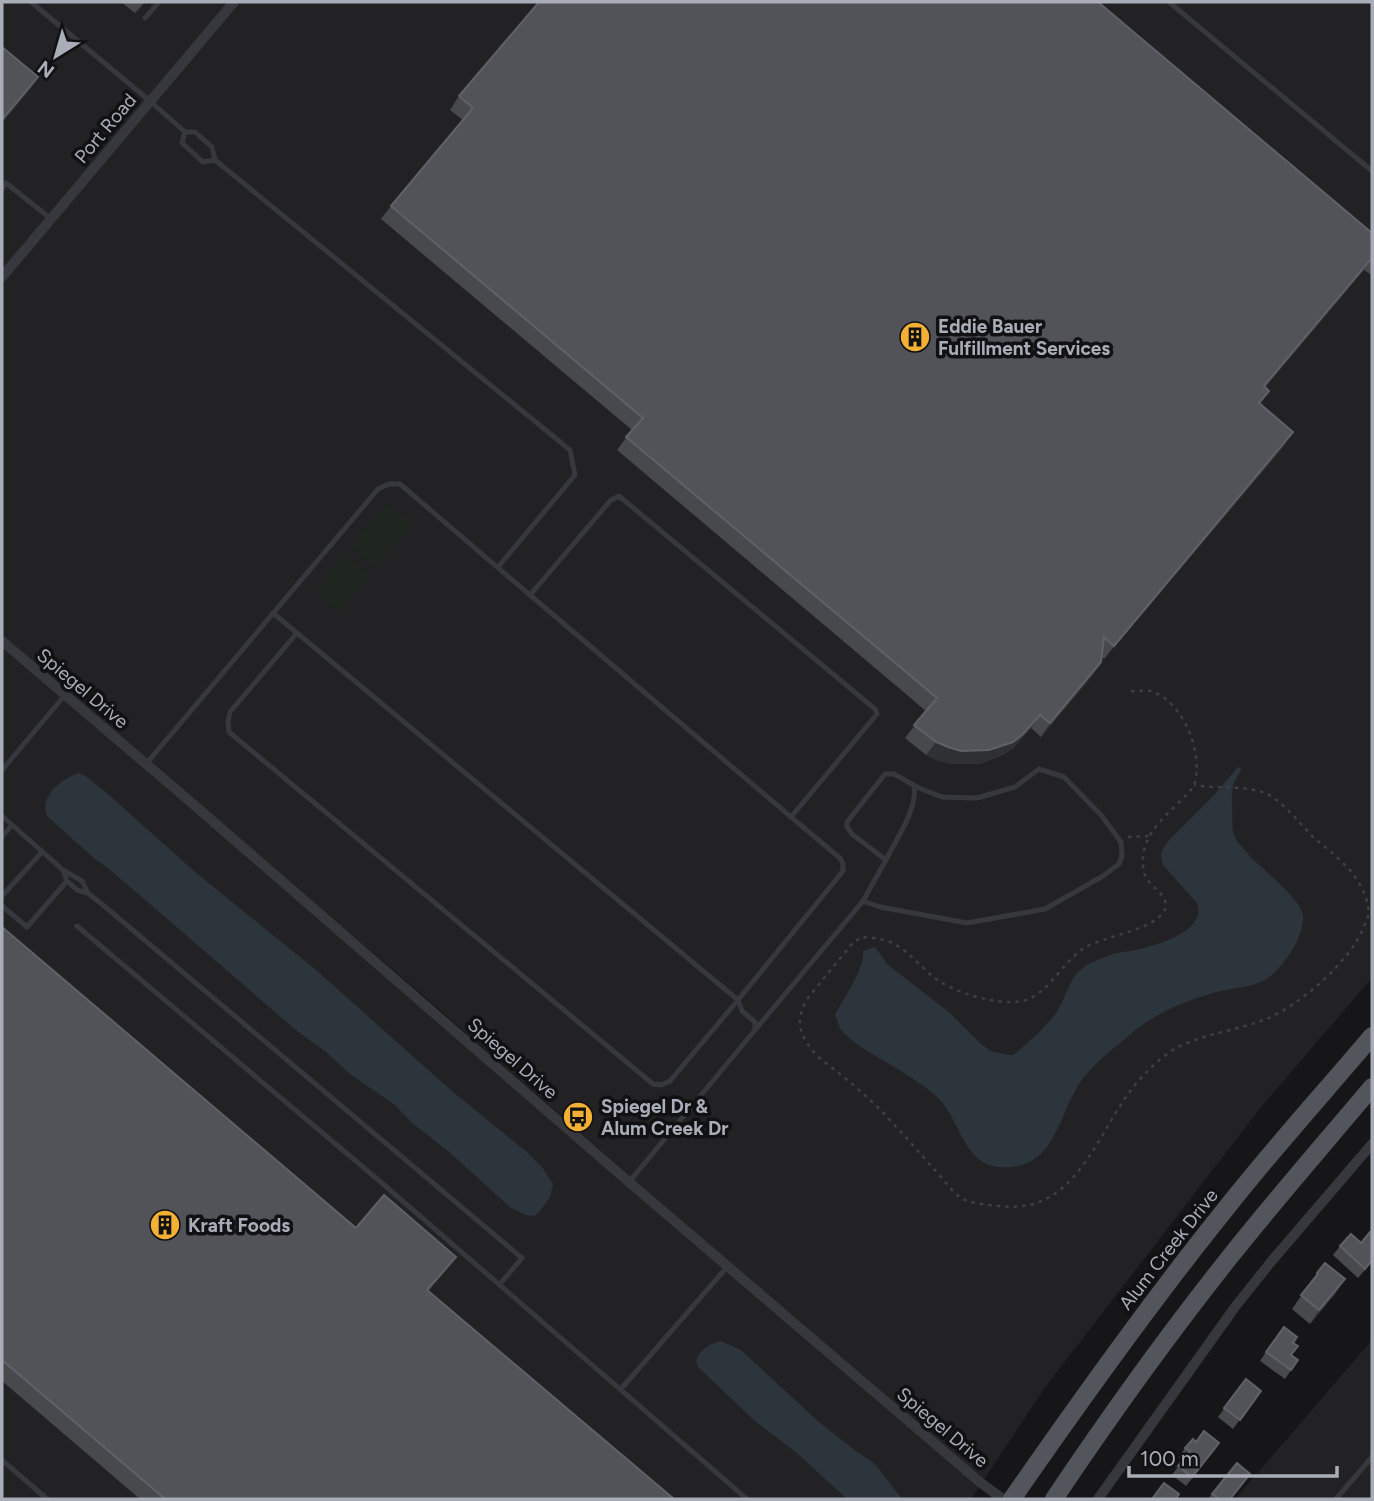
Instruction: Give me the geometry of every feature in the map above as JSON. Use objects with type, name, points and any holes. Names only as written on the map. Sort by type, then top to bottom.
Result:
[{"type":"main road","name":"Alum Creek Drive","points":[[1012,1499],[1093,1382],[1191,1253],[1245,1184],[1372,1035]]},
{"type":"main road","points":[[1054,1499],[1187,1311],[1372,1087]]},
{"type":"street","name":"Port Road","points":[[2,277],[234,2]]},
{"type":"street","name":"Spiegel Drive","points":[[2,641],[727,1267],[1003,1499]]},
{"type":"street","points":[[1098,1499],[1236,1307],[1372,1144]]},
{"type":"lane","points":[[31,2],[185,132],[195,132],[212,147],[215,160],[570,450],[575,475],[498,567]]},
{"type":"lane","points":[[145,18],[159,2]]},
{"type":"lane","points":[[1169,2],[1372,171]]},
{"type":"lane","points":[[185,132],[182,143],[203,162],[215,160]]},
{"type":"lane","points":[[2,189],[6,183],[51,219]]},
{"type":"lane","points":[[146,764],[378,489],[389,484],[400,484],[840,858],[843,871],[670,1081],[661,1085],[653,1084],[229,732],[230,712],[297,633]]},
{"type":"lane","points":[[530,595],[611,500],[619,496],[875,709],[877,714],[791,817]]},
{"type":"lane","points":[[273,613],[738,1000],[743,1011],[755,1022],[755,1030]]},
{"type":"lane","points":[[2,770],[65,695]]},
{"type":"lane","points":[[863,901],[880,907],[967,923],[1045,909],[1103,876],[1119,864],[1122,856],[1120,840],[1101,815],[1064,777],[1039,769],[1015,787],[977,798],[942,797],[894,774],[885,774],[847,822],[847,827],[852,834],[886,860]]},
{"type":"lane","points":[[629,1182],[863,901],[913,805],[914,785]]},
{"type":"lane","points":[[2,816],[63,870],[82,881],[88,893],[522,1258],[500,1284]]},
{"type":"lane","points":[[2,837],[12,825]]},
{"type":"lane","points":[[2,896],[42,852]]},
{"type":"lane","points":[[63,870],[67,881],[77,890],[88,893]]},
{"type":"lane","points":[[2,906],[27,927],[67,881]]},
{"type":"lane","points":[[77,926],[500,1284],[747,1499]]},
{"type":"lane","points":[[621,1389],[727,1267]]},
{"type":"lane","points":[[1336,1499],[1372,1457]]},
{"type":"lane","points":[[2,1460],[47,1499]]},
{"type":"path","points":[[881,939],[861,937],[851,945],[807,999],[802,1008],[800,1026],[809,1045],[816,1055],[873,1102],[963,1199],[1014,1207],[1041,1202],[1061,1189],[1078,1173],[1126,1095],[1146,1072],[1175,1049],[1266,1019],[1282,1011],[1329,975],[1350,952],[1368,917],[1366,900],[1359,883],[1347,867],[1277,799],[1245,789],[1194,785]]},
{"type":"path","points":[[1120,840],[1132,836],[1149,836]]},
{"type":"shaded area","points":[[2,2],[1372,2],[1372,978],[1262,1106],[1046,1386],[971,1499],[2,1499],[2,641],[921,1430],[418,991],[2,639]]},
{"type":"shaded area","points":[[387,503],[412,524],[377,567],[352,546]]},
{"type":"shaded area","points":[[345,555],[370,576],[340,612],[315,591]]},
{"type":"shaded area","points":[[1238,767],[1242,769],[1232,791],[1234,835],[1249,855],[1299,906],[1303,918],[1297,941],[1283,964],[1263,981],[1209,994],[1173,1007],[1151,1019],[1111,1050],[1081,1081],[1055,1134],[1038,1156],[1027,1163],[1012,1167],[983,1162],[973,1154],[936,1096],[859,1046],[841,1030],[835,1015],[861,966],[863,951],[875,947],[888,965],[950,1013],[981,1044],[991,1051],[1013,1055],[1052,1019],[1074,977],[1085,966],[1113,954],[1166,941],[1178,936],[1195,922],[1197,903],[1163,865],[1162,851],[1168,841]]},
{"type":"shaded area","points":[[79,773],[109,795],[195,872],[316,970],[453,1092],[528,1153],[542,1167],[553,1184],[550,1197],[539,1212],[534,1216],[526,1215],[511,1208],[448,1151],[412,1123],[395,1105],[350,1074],[297,1031],[47,816],[46,803],[53,790]]},
{"type":"shaded area","points":[[1372,1340],[1372,1499],[1235,1499]]},
{"type":"shaded area","points":[[721,1341],[741,1350],[819,1422],[874,1463],[902,1499],[847,1499],[798,1454],[755,1421],[698,1367],[696,1361],[702,1350]]},
{"type":"building","name":"Eddie Bauer Fulfillment Services","points":[[539,2],[1098,2],[1372,233],[1372,258],[1264,386],[1269,391],[1259,403],[1293,432],[1114,646],[1104,637],[1101,662],[1050,723],[1040,715],[1013,742],[989,750],[961,751],[936,742],[914,725],[937,698],[626,437],[643,418],[391,206],[473,108],[459,96]]},
{"type":"building","points":[[2,47],[38,77],[2,120]]},
{"type":"building","name":"Kraft Foods","points":[[2,927],[356,1228],[384,1195],[456,1257],[427,1290],[674,1499],[165,1499],[2,1360]]},
{"type":"building","points":[[1370,1232],[1372,1260],[1365,1269],[1340,1246],[1351,1234],[1361,1243]]},
{"type":"building","points":[[1325,1263],[1345,1279],[1319,1310],[1301,1295]]},
{"type":"building","points":[[1284,1327],[1297,1337],[1293,1343],[1298,1346],[1291,1355],[1298,1360],[1291,1370],[1266,1352]]},
{"type":"building","points":[[1246,1379],[1261,1391],[1240,1420],[1224,1408]]},
{"type":"building","points":[[1204,1431],[1219,1443],[1192,1477],[1178,1466],[1190,1451],[1185,1448],[1193,1439],[1196,1442]]},
{"type":"building","points":[[1237,1463],[1250,1474],[1230,1499],[1219,1499],[1212,1494]]},
{"type":"building","points":[[1164,1483],[1179,1494],[1176,1499],[1152,1499]]},
{"type":"place","name":"Eddie Bauer Fulfillment Services","points":[[915,337]]},
{"type":"place","name":"Spiegel Dr & Alum Creek Dr","points":[[578,1117]]},
{"type":"place","name":"Kraft Foods","points":[[165,1225]]}]
